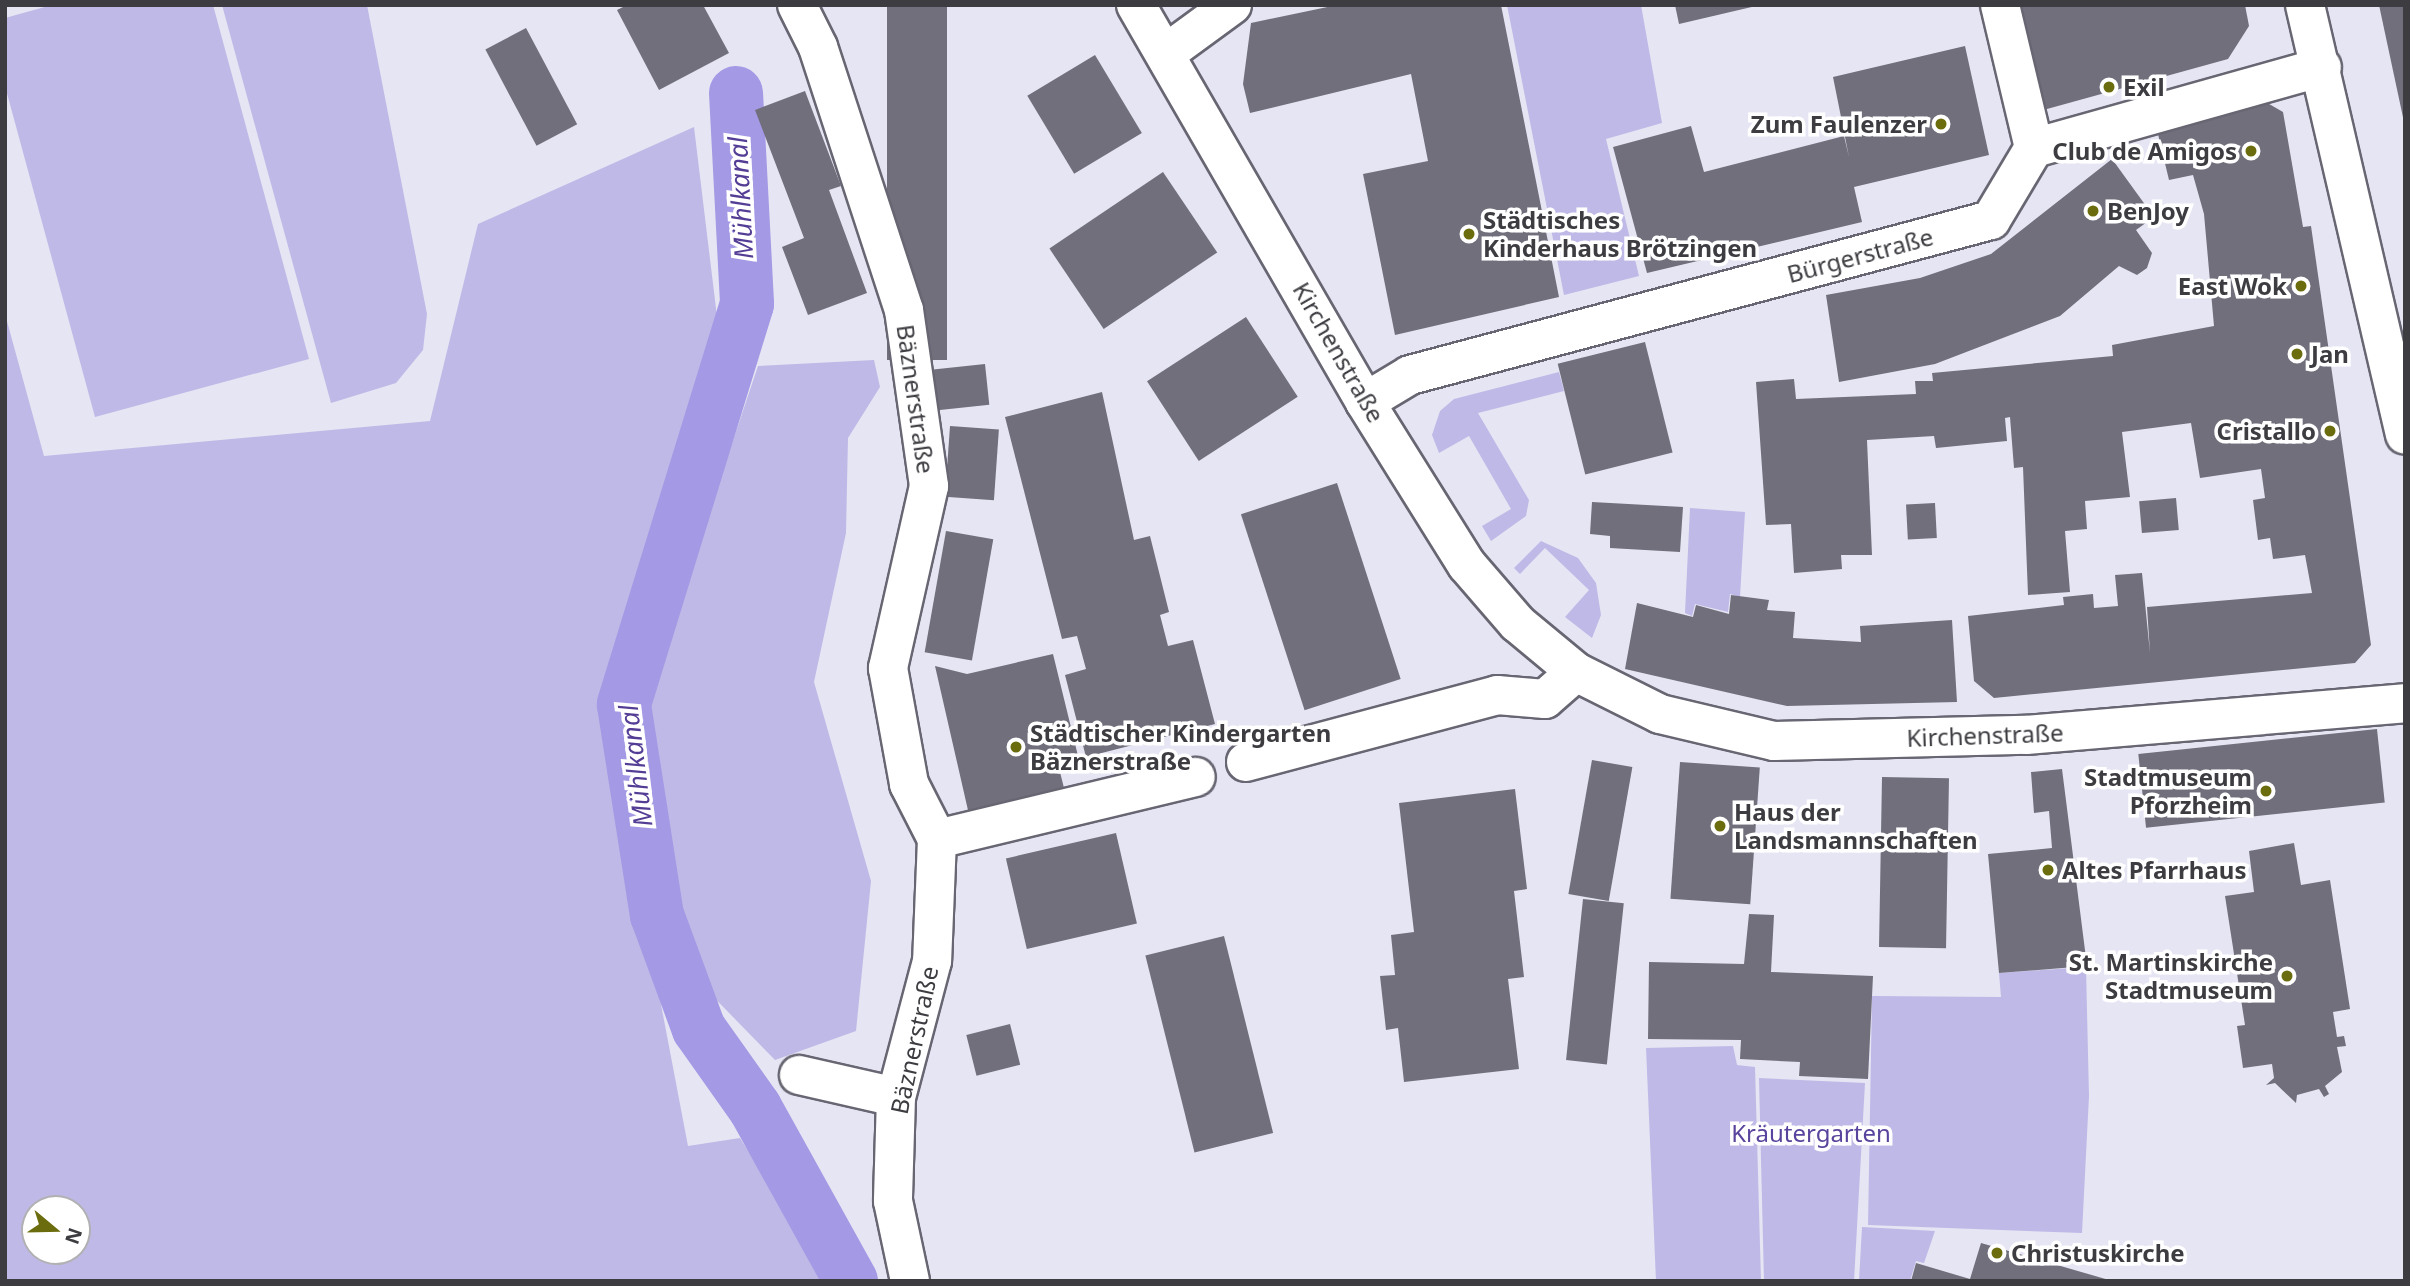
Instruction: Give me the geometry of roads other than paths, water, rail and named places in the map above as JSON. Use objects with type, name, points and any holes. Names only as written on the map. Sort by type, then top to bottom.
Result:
[{"type":"street","name":"Bäznerstraße","points":[[797,5],[818,47],[904,310],[929,486],[888,668],[909,784],[937,839],[932,961],[896,1097],[893,1201],[910,1281]]},
{"type":"street","name":"Kirchenstraße","points":[[1136,5],[1365,402],[1477,579],[1576,672],[1660,714],[1774,740],[2026,735],[2405,703]]},
{"type":"street","points":[[1165,54],[1232,5]]},
{"type":"street","points":[[2000,5],[2034,148],[2322,67]]},
{"type":"street","points":[[2305,5],[2322,67],[2405,435]]},
{"type":"street","name":"Bürgerstraße","points":[[1365,402],[1410,375],[1991,220],[2034,148]]},
{"type":"street","points":[[1246,762],[1497,695],[1545,699],[1576,672]]},
{"type":"street","points":[[937,839],[1196,777]]},
{"type":"street","points":[[799,1075],[896,1097]]},
{"type":"waterway","name":"Mühlkanal","points":[[736,93],[747,304],[624,705],[657,915],[699,1029],[755,1108],[851,1281]]},
{"type":"place","name":"Exil","points":[[2109,87]]},
{"type":"place","name":"Zum Faulenzer","points":[[1941,124]]},
{"type":"place","name":"Club de Amigos","points":[[2251,151]]},
{"type":"place","name":"BenJoy","points":[[2093,211]]},
{"type":"place","name":"Städtisches Kinderhaus Brötzingen","points":[[1469,234]]},
{"type":"place","name":"East Wok","points":[[2301,286]]},
{"type":"place","name":"Jan","points":[[2297,354]]},
{"type":"place","name":"Cristallo","points":[[2330,431]]},
{"type":"place","name":"Städtischer Kindergarten Bäznerstraße","points":[[1016,747]]},
{"type":"place","name":"Stadtmuseum Pforzheim","points":[[2266,791]]},
{"type":"place","name":"Haus der Landsmannschaften","points":[[1720,826]]},
{"type":"place","name":"Altes Pfarrhaus","points":[[2048,870]]},
{"type":"place","name":"St. Martinskirche Stadtmuseum","points":[[2287,976]]},
{"type":"place","name":"Christuskirche","points":[[1997,1253]]},
{"type":"park label","name":"Kräutergarten","points":[[1811,1133]]}]
